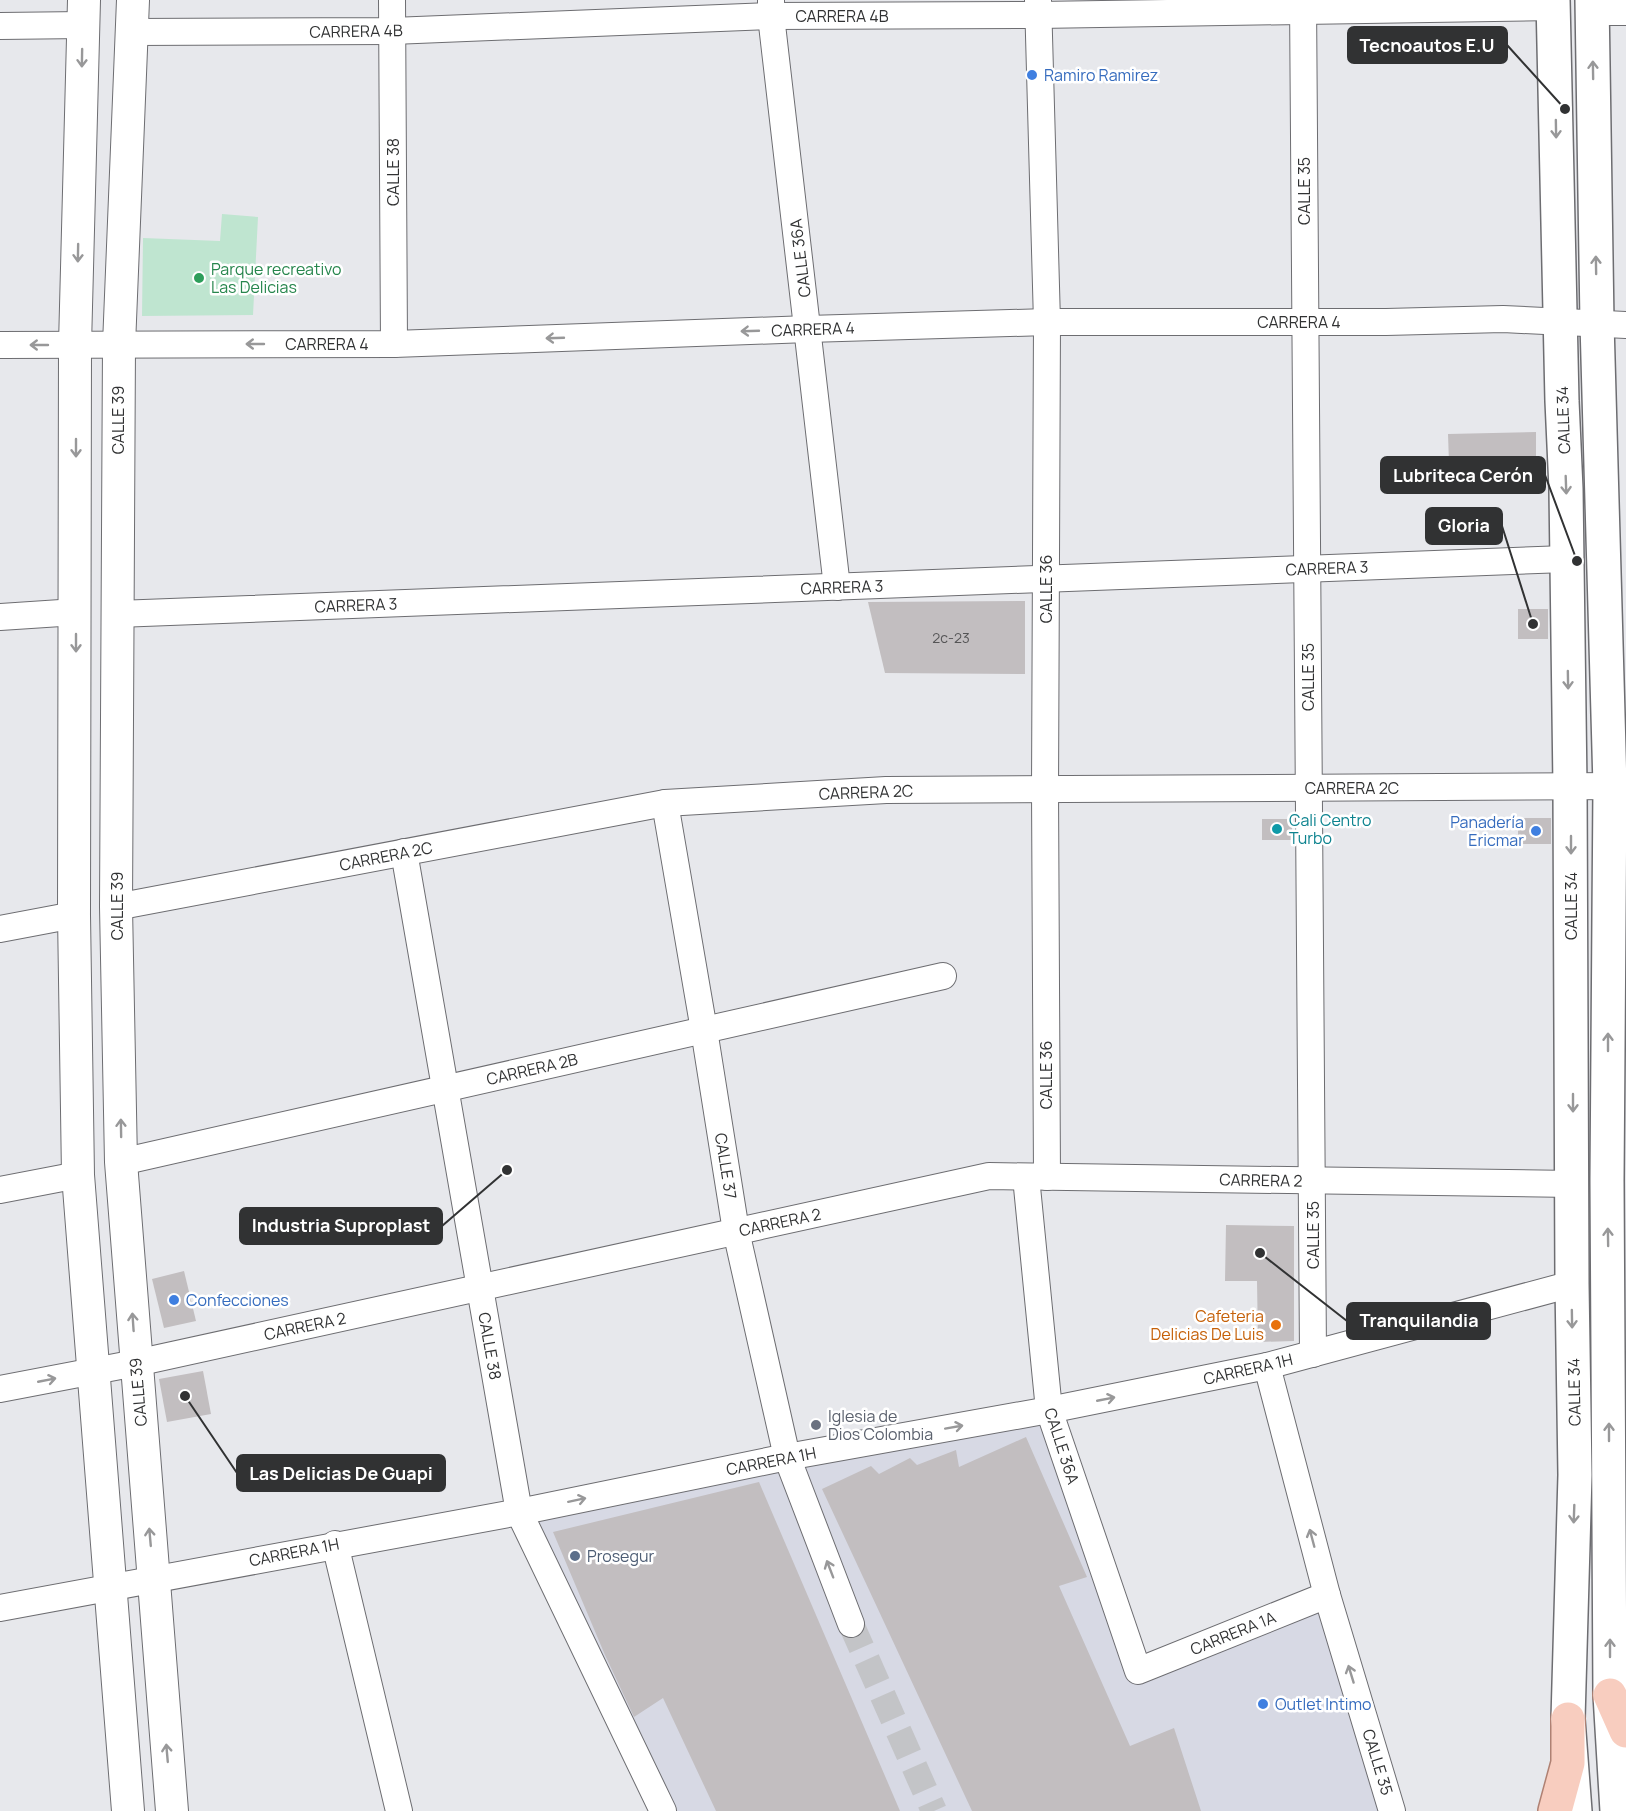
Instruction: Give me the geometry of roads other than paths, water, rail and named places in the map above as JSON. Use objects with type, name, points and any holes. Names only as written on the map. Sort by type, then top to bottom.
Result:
[{"type":"main road","name":"CALLE 34","points":[[1553,4],[1566,489],[1570,786],[1575,1475],[1568,1719],[1575,1811]]},
{"type":"main road","points":[[1592,6],[1611,324],[1618,786],[1618,1480],[1610,1695],[1617,1811]]},
{"type":"main road","points":[[1610,1695],[1626,1731]]},
{"type":"main road","points":[[1555,1811],[1568,1763],[1568,1719]]},
{"type":"street","name":"CALLE 39","points":[[133,0],[119,345],[116,907],[122,1162],[172,1811]]},
{"type":"street","name":"CALLE 38","points":[[392,0],[394,344]]},
{"type":"street","name":"CARRERA 4B","points":[[131,32],[392,31],[771,8],[1553,4]]},
{"type":"street","name":"CALLE 35","points":[[1303,6],[1313,1354]]},
{"type":"street","points":[[1592,6],[1626,12]]},
{"type":"street","name":"CALLE 36","points":[[1036,1177],[1045,790],[1047,322],[1038,7]]},
{"type":"street","name":"CALLE 36A","points":[[771,8],[837,587]]},
{"type":"street","points":[[0,26],[83,13],[75,345],[74,915],[78,1175],[128,1811]]},
{"type":"street","name":"CARRERA 4","points":[[0,345],[394,344],[1047,322],[1386,322],[1503,319],[1611,324]]},
{"type":"street","name":"CARRERA 3","points":[[117,614],[1566,559]]},
{"type":"street","points":[[0,617],[76,612]]},
{"type":"street","name":"CARRERA 2C","points":[[116,907],[665,803],[886,790],[1618,786]]},
{"type":"street","name":"CALLE 37","points":[[665,803],[736,1232],[787,1457],[850,1624]]},
{"type":"street","name":"CALLE 38","points":[[404,852],[519,1512],[663,1811]]},
{"type":"street","points":[[0,929],[74,915]]},
{"type":"street","name":"CARRERA 2B","points":[[122,1162],[943,976]]},
{"type":"street","points":[[0,1190],[78,1175]]},
{"type":"street","name":"CARRERA 2","points":[[0,1389],[136,1363],[989,1176],[1573,1184]]},
{"type":"street","name":"CALLE 36A","points":[[1036,1177],[1048,1410],[1138,1671]]},
{"type":"street","name":"CARRERA 1H","points":[[0,1608],[335,1544],[519,1512],[787,1457],[1048,1410],[1267,1366],[1572,1284]]},
{"type":"street","name":"CALLE 35","points":[[1267,1366],[1327,1594],[1392,1811]]},
{"type":"street","points":[[335,1544],[399,1811]]},
{"type":"street","name":"CARRERA 1A","points":[[1138,1671],[1327,1594]]},
{"type":"tunnel","points":[[851,1624],[934,1811]]},
{"type":"place","name":"Ramiro Ramirez","points":[[1032,75]]},
{"type":"place","name":"Tecnoautos E.U","points":[[1565,109]]},
{"type":"place","name":"Parque recreativo Las Delicias","points":[[199,278]]},
{"type":"place","name":"Lubriteca Cerón","points":[[1577,561]]},
{"type":"place","name":"Gloria","points":[[1533,624]]},
{"type":"place","name":"Cali Centro Turbo","points":[[1277,829]]},
{"type":"place","name":"Panadería Ericmar","points":[[1536,831]]},
{"type":"place","name":"Industria Suproplast","points":[[507,1170]]},
{"type":"place","name":"Tranquilandia","points":[[1260,1253]]},
{"type":"place","name":"Confecciones","points":[[174,1300]]},
{"type":"place","name":"Cafeteria Delicias De Luis","points":[[1276,1325]]},
{"type":"place","name":"Las Delicias De Guapi","points":[[185,1396]]},
{"type":"place","name":"Iglesia de Dios Colombia","points":[[816,1425]]},
{"type":"place","name":"Prosegur","points":[[575,1556]]},
{"type":"place","name":"Outlet Intimo","points":[[1263,1704]]}]
